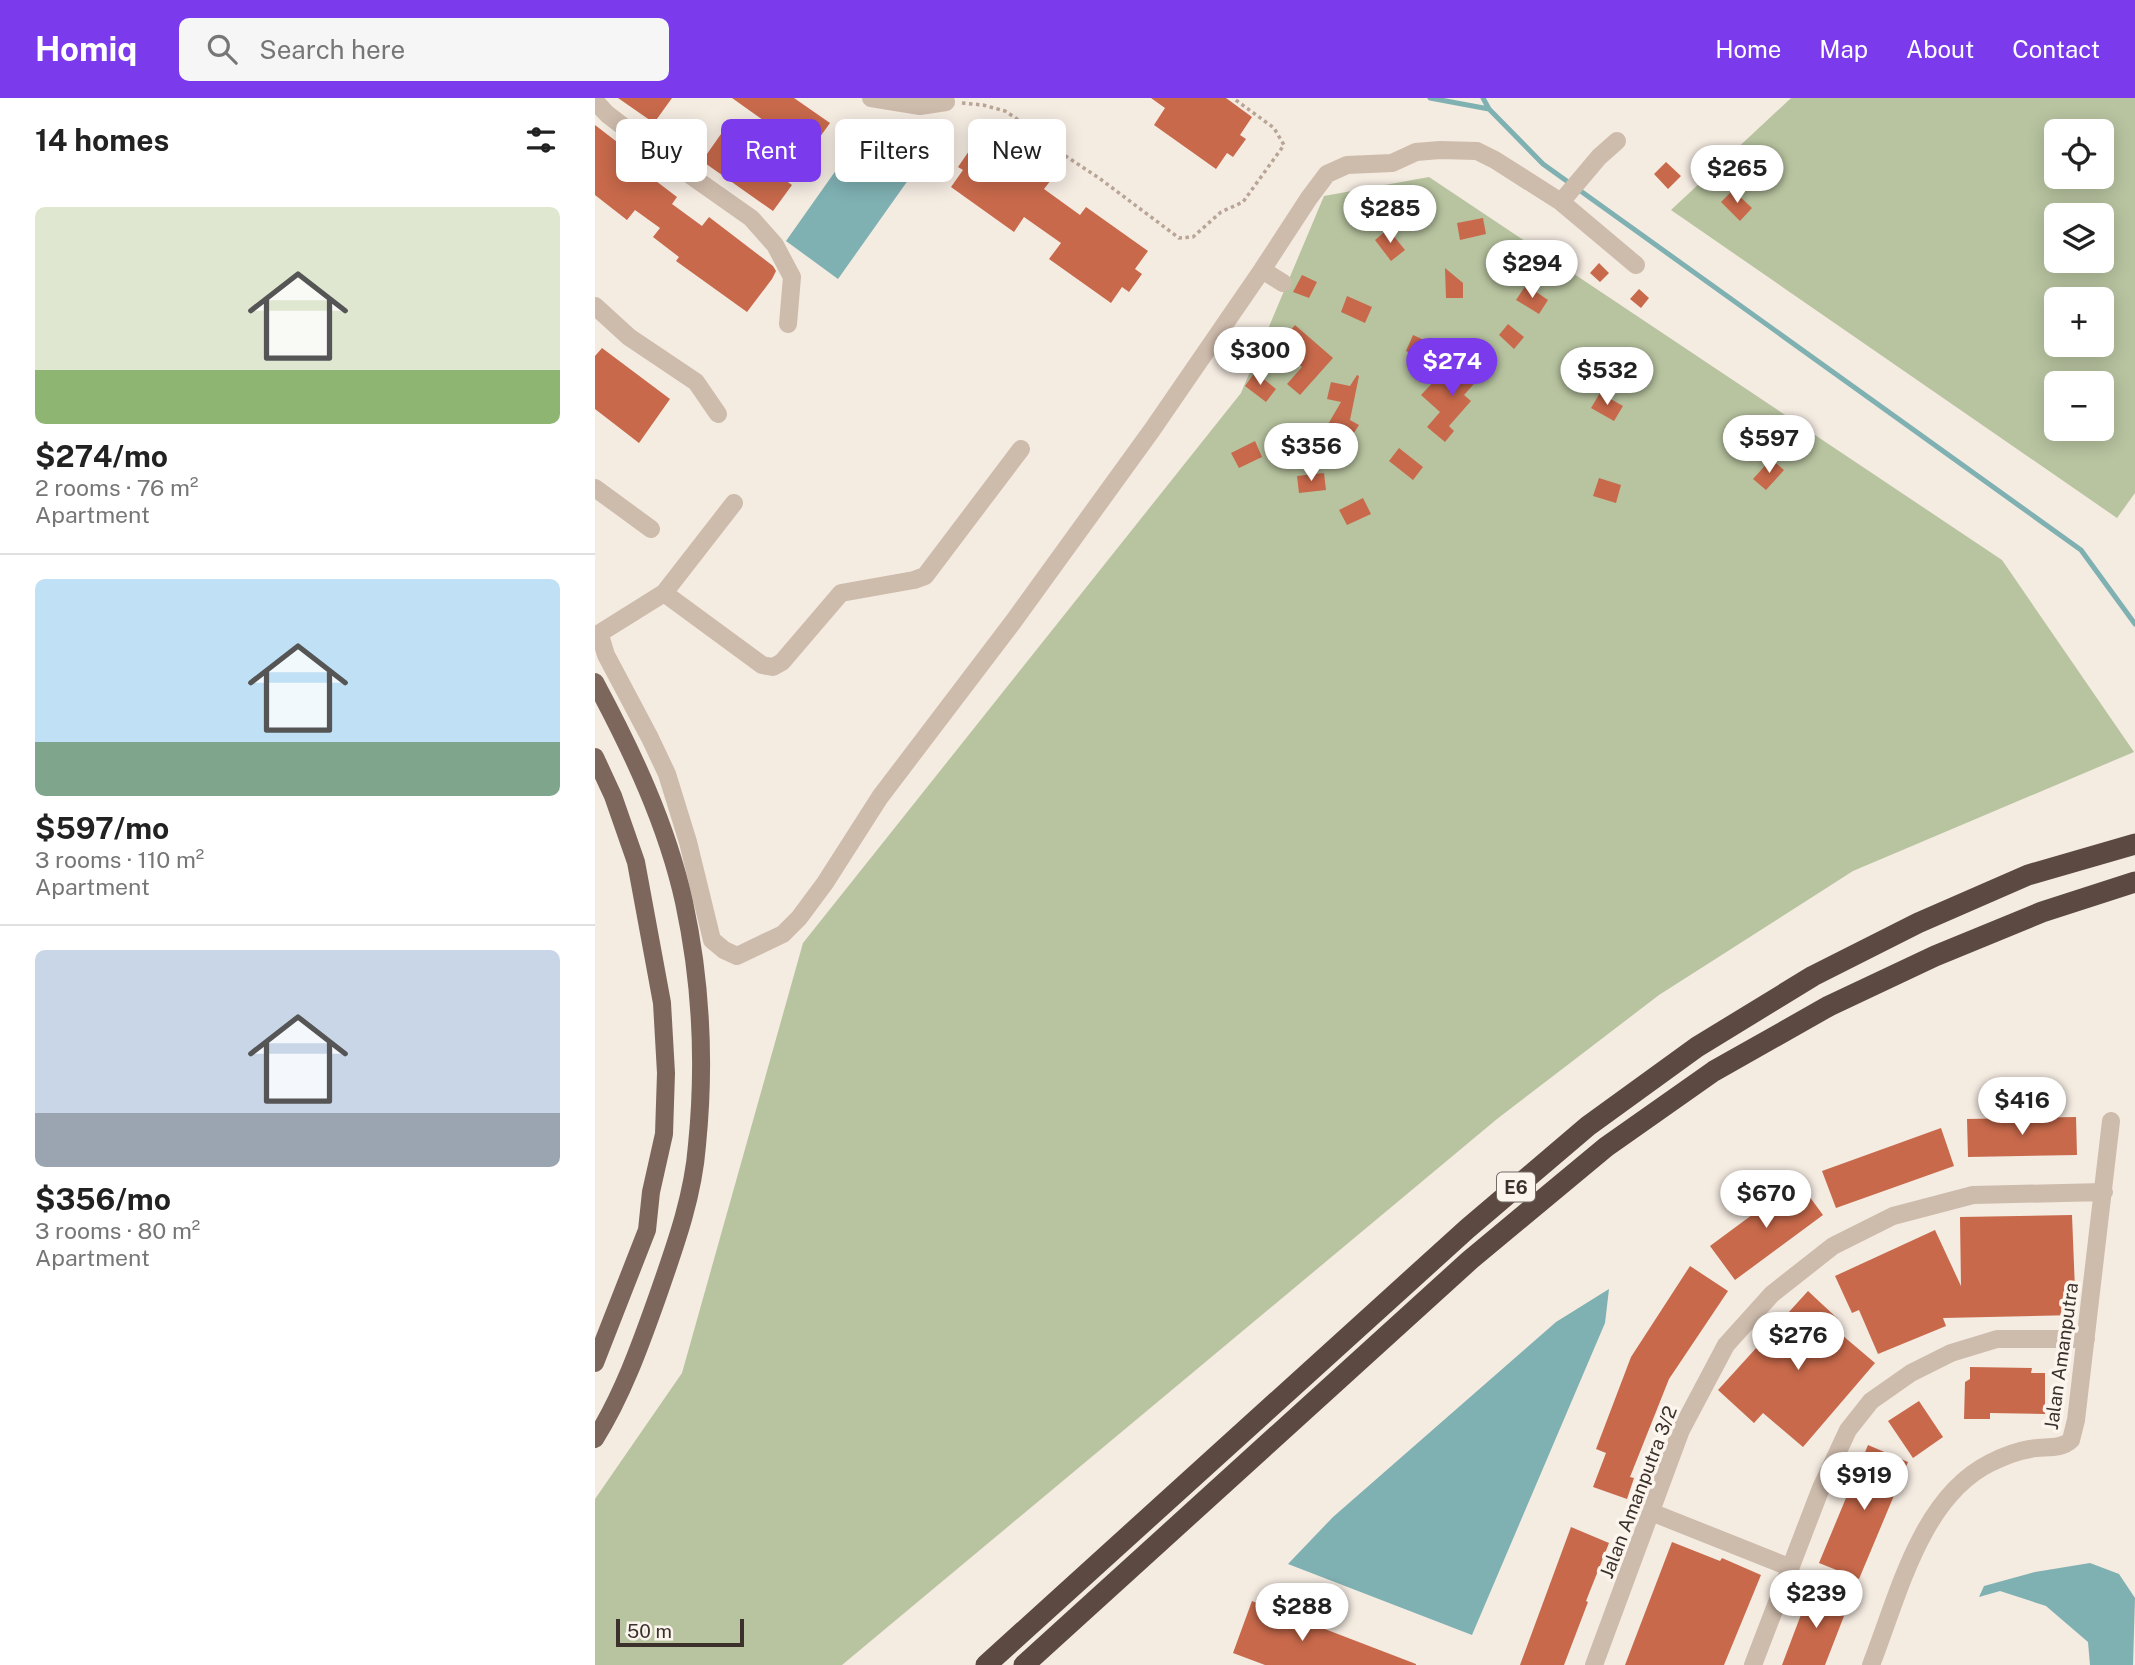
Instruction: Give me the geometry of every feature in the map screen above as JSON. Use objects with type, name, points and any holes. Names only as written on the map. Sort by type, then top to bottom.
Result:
[{"type":"highway","name":"E6","points":[[986,1665],[1467,1229],[1588,1126],[1697,1047],[1813,976],[1918,923],[2028,875],[2135,844]]},
{"type":"highway","name":"E6","points":[[1024,1665],[1470,1260],[1606,1147],[1714,1070],[1829,1006],[1935,956],[2042,912],[2135,883]]},
{"type":"main road","points":[[595,682],[645,783],[669,848],[684,902],[701,1037],[697,1147],[680,1232],[644,1335],[605,1424],[595,1439]]},
{"type":"main road","points":[[595,757],[613,796],[636,862],[662,1003],[666,1073],[664,1134],[651,1192],[647,1230],[595,1363]]},
{"type":"street","points":[[871,98],[920,106],[946,102]]},
{"type":"street","points":[[595,101],[607,114],[650,147],[751,218],[775,245],[792,277],[787,324]]},
{"type":"street","points":[[1561,202],[1599,157],[1617,141]]},
{"type":"street","points":[[734,503],[664,593],[597,635],[667,774],[688,842],[712,940],[737,956],[783,934],[799,918],[825,883],[880,797],[1013,622],[1152,430],[1323,178],[1347,165],[1392,163],[1416,152],[1477,151],[1561,202],[1636,265]]},
{"type":"street","points":[[1262,270],[1283,283]]},
{"type":"street","points":[[595,306],[629,337],[696,382],[718,414]]},
{"type":"street","points":[[664,593],[762,665],[772,667],[782,662],[841,593],[925,576],[1021,449]]},
{"type":"street","points":[[595,488],[651,529]]},
{"type":"street","name":"Jalan Amanputra","points":[[1871,1665],[1916,1548],[1930,1520],[1949,1493],[1989,1463],[2030,1449],[2063,1445],[2071,1440],[2076,1420],[2111,1121]]},
{"type":"street","name":"Jalan Amanputra 3/2","points":[[1594,1665],[1681,1430],[1726,1345],[1772,1294],[1833,1246],[1893,1216],[1973,1195],[2104,1192]]},
{"type":"street","points":[[1752,1665],[1821,1488],[1848,1430],[1871,1401],[1911,1373],[1951,1353],[1997,1339],[2086,1339]]},
{"type":"street","points":[[1651,1513],[1789,1567]]},
{"type":"path","points":[[946,102],[983,105],[1005,111],[1179,239],[1193,237],[1221,212],[1243,202],[1283,145],[1274,128],[1233,98]]},
{"type":"green space","points":[[1791,98],[2135,98],[2135,493],[2117,518],[1671,210]]},
{"type":"green space","points":[[1429,177],[2002,560],[2134,752],[1853,871],[1659,995],[1497,1119],[842,1665],[595,1665],[595,1499],[682,1373],[803,943],[1241,393],[1324,196]]},
{"type":"water","points":[[835,172],[835,182],[907,182],[838,279],[786,241]]},
{"type":"water","points":[[1609,1289],[1605,1323],[1472,1635],[1288,1564],[1333,1517],[1556,1322]]},
{"type":"water","points":[[2090,1563],[2119,1574],[2135,1598],[2133,1665],[2090,1665],[2088,1642],[2046,1606],[2000,1591],[1979,1597],[1984,1586],[2035,1572]]},
{"type":"building","points":[[618,98],[672,98],[657,119],[648,119]]},
{"type":"building","points":[[732,98],[794,98],[830,123],[821,136],[821,119],[762,119]]},
{"type":"building","points":[[1151,98],[1226,98],[1252,117],[1240,135],[1246,139],[1233,157],[1227,153],[1216,169],[1154,125],[1165,108]]},
{"type":"building","points":[[595,125],[616,141],[616,182],[657,182],[677,197],[672,204],[702,226],[709,217],[776,271],[747,312],[676,261],[679,257],[653,237],[660,228],[635,210],[627,220],[595,195]]},
{"type":"building","points":[[721,134],[721,174],[707,165],[707,154]]},
{"type":"building","points":[[968,152],[968,182],[1049,182],[1044,189],[1080,215],[1086,207],[1148,251],[1135,269],[1142,274],[1129,292],[1122,287],[1111,303],[1049,259],[1061,243],[1024,217],[1014,232],[951,187],[963,170],[958,167]]},
{"type":"building","points":[[1666,162],[1681,176],[1668,189],[1654,174]]},
{"type":"building","points":[[732,182],[788,182],[792,185],[773,211]]},
{"type":"building","points":[[1733,190],[1752,208],[1740,221],[1721,202]]},
{"type":"building","points":[[1483,218],[1486,234],[1460,240],[1457,223]]},
{"type":"building","points":[[1388,229],[1405,250],[1391,261],[1375,240]]},
{"type":"building","points":[[1599,263],[1609,273],[1600,282],[1590,273]]},
{"type":"building","points":[[1445,268],[1463,283],[1463,298],[1446,298]]},
{"type":"building","points":[[1302,275],[1317,282],[1309,298],[1293,292]]},
{"type":"building","points":[[1526,285],[1548,300],[1539,314],[1516,300]]},
{"type":"building","points":[[1639,289],[1649,298],[1641,308],[1630,299]]},
{"type":"building","points":[[1347,296],[1372,307],[1365,323],[1341,312]]},
{"type":"building","points":[[1508,324],[1524,337],[1514,349],[1499,335]]},
{"type":"building","points":[[1295,325],[1333,358],[1300,395],[1287,384],[1302,367],[1278,345]]},
{"type":"building","points":[[1413,335],[1437,346],[1430,362],[1406,351]]},
{"type":"building","points":[[602,348],[670,399],[639,443],[595,409],[595,356]]},
{"type":"building","points":[[1475,357],[1488,368],[1464,395],[1471,401],[1449,426],[1454,431],[1445,442],[1427,427],[1440,412],[1421,395],[1439,376],[1450,385]]},
{"type":"building","points":[[1255,372],[1276,389],[1266,402],[1245,386]]},
{"type":"building","points":[[1357,375],[1359,376],[1350,420],[1359,425],[1350,439],[1327,426],[1341,402],[1327,399],[1331,382],[1350,386]]},
{"type":"building","points":[[1600,393],[1623,406],[1614,421],[1591,408]]},
{"type":"building","points":[[1255,441],[1262,457],[1239,468],[1231,453]]},
{"type":"building","points":[[1399,448],[1423,467],[1413,480],[1389,461]]},
{"type":"building","points":[[1771,459],[1784,470],[1766,490],[1753,479]]},
{"type":"building","points":[[1324,473],[1326,490],[1299,493],[1297,476]]},
{"type":"building","points":[[1599,478],[1621,485],[1616,503],[1593,496]]},
{"type":"building","points":[[1363,498],[1371,514],[1347,525],[1339,510]]},
{"type":"building","points":[[2076,1117],[2077,1155],[1968,1157],[1967,1119]]},
{"type":"building","points":[[1941,1128],[1954,1166],[1836,1208],[1822,1171]]},
{"type":"building","points":[[1798,1181],[1823,1215],[1735,1280],[1710,1246]]},
{"type":"building","points":[[2072,1215],[2076,1315],[1943,1318],[1946,1326],[1878,1354],[1859,1310],[1852,1313],[1835,1276],[1935,1230],[1961,1286],[1960,1217]]},
{"type":"building","points":[[1690,1266],[1728,1291],[1669,1379],[1630,1477],[1634,1478],[1627,1499],[1593,1487],[1606,1453],[1596,1449],[1631,1357]]},
{"type":"building","points":[[1808,1291],[1838,1319],[1829,1324],[1875,1363],[1803,1447],[1763,1413],[1754,1423],[1718,1390]]},
{"type":"building","points":[[1970,1367],[2032,1368],[2031,1373],[2045,1373],[2045,1414],[1990,1413],[1990,1419],[1964,1419],[1965,1382],[1970,1379]]},
{"type":"building","points":[[1919,1401],[1943,1437],[1913,1458],[1888,1421]]},
{"type":"building","points":[[1868,1445],[1908,1462],[1859,1579],[1819,1563]]},
{"type":"building","points":[[1571,1527],[1609,1543],[1586,1601],[1588,1602],[1564,1665],[1520,1665]]},
{"type":"building","points":[[1672,1542],[1720,1561],[1722,1558],[1761,1575],[1724,1665],[1625,1665]]},
{"type":"building","points":[[1811,1588],[1849,1603],[1825,1665],[1782,1665]]},
{"type":"building","points":[[1252,1601],[1416,1665],[1265,1665],[1233,1653]]},
{"type":"waterway","points":[[1430,98],[1489,109],[1543,164],[2081,550],[2135,624]]},
{"type":"waterway","points":[[1483,98],[1489,109]]}]
